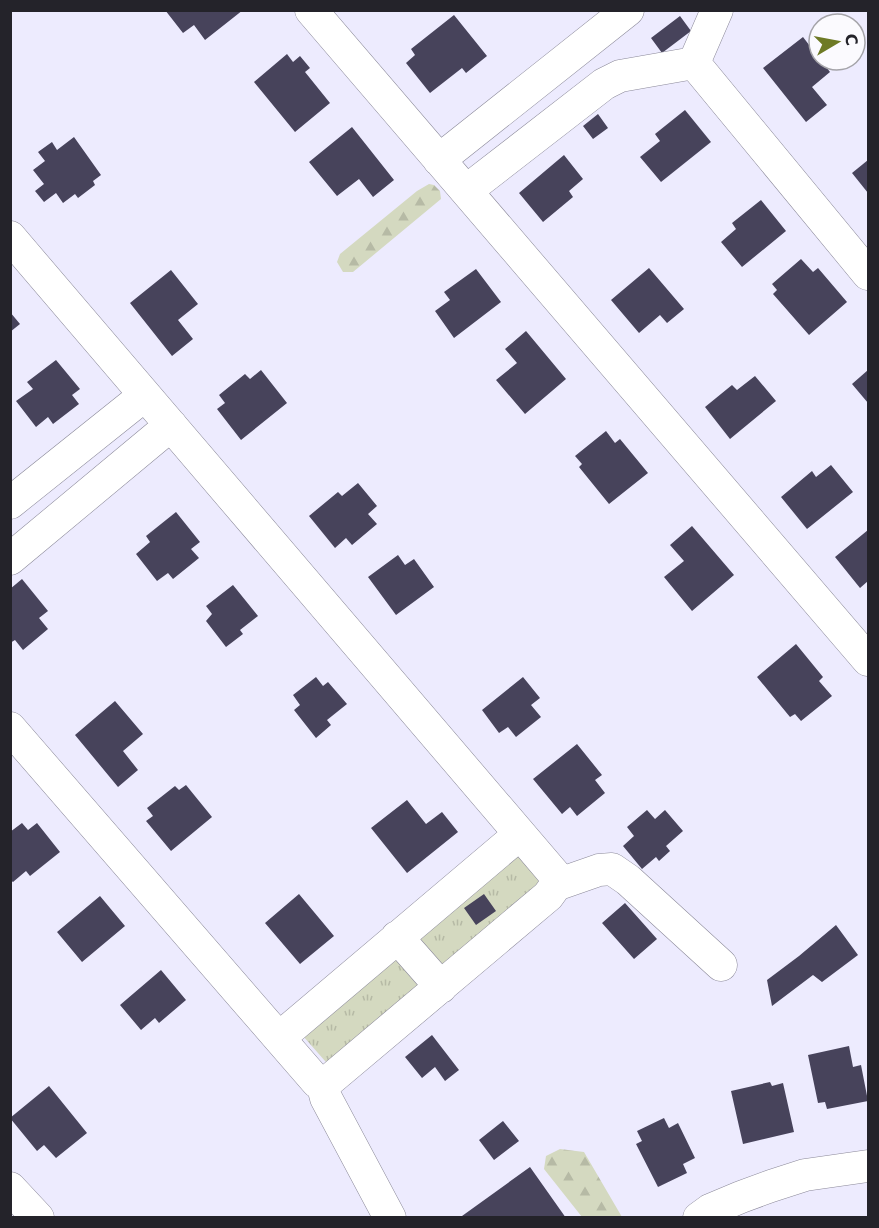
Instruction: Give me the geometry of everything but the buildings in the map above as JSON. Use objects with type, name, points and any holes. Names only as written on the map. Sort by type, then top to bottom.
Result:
[{"type":"street","points":[[311,10],[868,660]]},
{"type":"street","points":[[439,160],[628,10]]},
{"type":"street","points":[[694,63],[717,10]]},
{"type":"street","points":[[466,191],[604,84],[620,76],[694,63]]},
{"type":"street","points":[[694,63],[868,274]]},
{"type":"street","points":[[10,237],[555,875],[556,885]]},
{"type":"street","points":[[10,503],[145,395]]},
{"type":"street","points":[[10,559],[171,425]]},
{"type":"street","points":[[10,728],[317,1082],[326,1083],[548,896],[556,885],[599,870],[612,869],[628,880],[721,965]]},
{"type":"street","points":[[279,1038],[520,834]]},
{"type":"street","points":[[397,937],[441,987]]},
{"type":"street","points":[[322,1083],[326,1098],[390,1218]]},
{"type":"street","points":[[699,1218],[710,1210],[741,1197],[805,1175],[868,1166]]},
{"type":"green space","points":[[429,184],[434,185],[440,191],[441,199],[353,272],[343,272],[337,262],[340,254],[417,191]]},
{"type":"green space","points":[[519,850],[548,883],[437,977],[407,943]]},
{"type":"green space","points":[[401,947],[431,982],[329,1065],[303,1036]]},
{"type":"green space","points":[[560,1149],[584,1152],[622,1217],[582,1217],[544,1169],[546,1156]]}]
